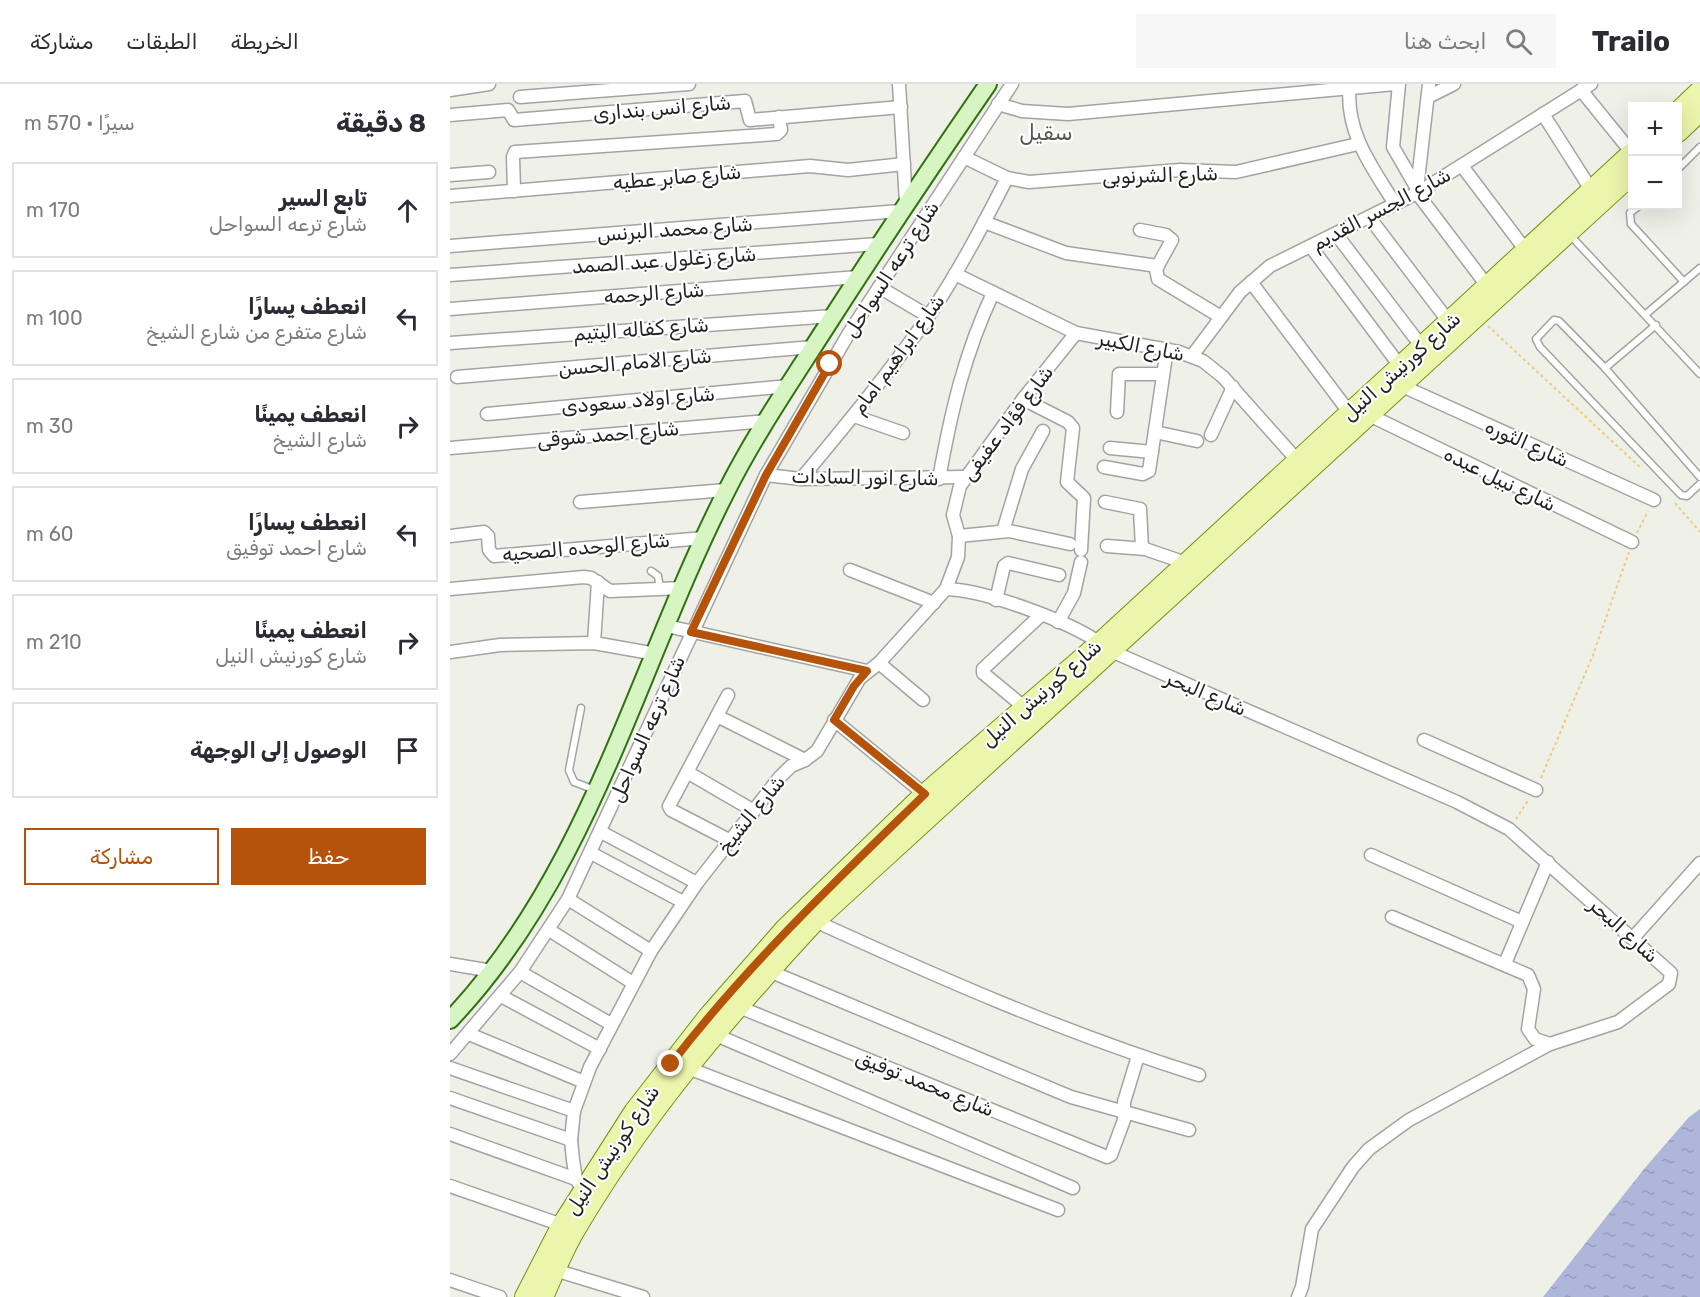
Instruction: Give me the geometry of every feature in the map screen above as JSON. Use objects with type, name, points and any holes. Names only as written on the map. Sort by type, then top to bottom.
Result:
[{"type":"main road","name":"شارع ترعه السواحل","points":[[450,1020],[456,1006],[492,971],[547,890],[656,654],[726,490],[766,421],[878,244],[988,84]]},
{"type":"main road","points":[[1682,107],[1700,91]]},
{"type":"main road","points":[[1682,127],[1700,111]]},
{"type":"main road","name":"شارع كورنيش النيل","points":[[525,1297],[562,1225],[579,1185],[612,1160],[769,971],[932,800],[1024,707],[1105,647],[1186,563],[1257,508],[1369,415],[1422,347],[1629,156]]},
{"type":"main road","name":"شارع كورنيش النيل","points":[[543,1297],[612,1160],[652,1088],[752,965],[806,908],[1105,647],[1257,508],[1297,460],[1349,412],[1477,316],[1628,178]]},
{"type":"street","points":[[450,90],[489,84]]},
{"type":"street","points":[[520,97],[689,84]]},
{"type":"street","points":[[899,84],[904,164],[903,207]]},
{"type":"street","name":"شارع ترعه السواحل","points":[[450,1054],[520,972],[568,898],[601,832],[691,632],[766,475],[820,379],[1012,84]]},
{"type":"street","points":[[998,104],[1022,111],[1068,114],[1301,89],[1397,84],[1393,147],[1417,191],[1488,287]]},
{"type":"street","points":[[1417,191],[1428,90],[1454,84]]},
{"type":"street","points":[[1350,87],[1352,118],[1358,144],[1395,204]]},
{"type":"street","points":[[1586,87],[1628,147]]},
{"type":"street","name":"شارع الجسر القديم","points":[[1192,356],[1251,282],[1283,258],[1311,247],[1395,204],[1462,166],[1586,87]]},
{"type":"street","name":"شارع انس بندارى","points":[[450,115],[508,110],[514,120],[745,101],[749,120],[901,107]]},
{"type":"street","points":[[1543,114],[1592,191]]},
{"type":"street","points":[[514,191],[513,158],[519,152],[777,134],[781,130],[780,117]]},
{"type":"street","name":"شارع الشرنوبى","points":[[964,157],[1007,178],[1029,182],[1180,170],[1236,172],[1358,144]]},
{"type":"street","name":"شارع صابر عطيه","points":[[450,196],[810,166],[848,170],[904,164]]},
{"type":"street","points":[[1462,166],[1527,252]]},
{"type":"street","points":[[450,175],[489,172]]},
{"type":"street","name":"شارع ابراهيم امام","points":[[801,479],[854,416],[928,316],[955,274],[1007,178]]},
{"type":"street","name":"شارع محمد البرنس","points":[[450,246],[903,207]]},
{"type":"street","points":[[1369,217],[1449,322]]},
{"type":"street","points":[[984,222],[1065,253],[1158,266]]},
{"type":"street","points":[[1140,230],[1166,235],[1172,240],[1158,266],[1156,274],[1158,279],[1221,317]]},
{"type":"street","points":[[1336,234],[1422,347]]},
{"type":"street","name":"شارع زغلول عبد الصمد","points":[[450,275],[878,244]]},
{"type":"street","points":[[1311,247],[1400,376]]},
{"type":"street","name":"شارع الكبير","points":[[955,274],[1076,333],[1167,349],[1192,356],[1213,369],[1233,387],[1297,460]]},
{"type":"street","name":"شارع الرحمه","points":[[450,309],[858,277]]},
{"type":"street","points":[[1251,282],[1349,412]]},
{"type":"street","points":[[879,287],[928,316]]},
{"type":"street","points":[[939,479],[952,406],[962,367],[993,293]]},
{"type":"street","name":"شارع كفاله اليتيم","points":[[450,343],[833,316]]},
{"type":"street","name":"شارع فؤاد عفيفى","points":[[946,589],[956,567],[959,536],[953,516],[954,505],[964,477],[1076,333]]},
{"type":"street","name":"شارع الامام الحسن","points":[[457,377],[813,347]]},
{"type":"street","points":[[1104,467],[1146,474],[1152,452],[1167,349]]},
{"type":"street","points":[[1117,412],[1119,375],[1163,374]]},
{"type":"street","name":"شارع الثوره","points":[[1400,376],[1654,500]]},
{"type":"street","name":"شارع اولاد سعودى","points":[[487,414],[788,386]]},
{"type":"street","points":[[1211,435],[1233,387]]},
{"type":"street","points":[[1023,399],[1068,422],[1073,428],[1067,482],[1084,498],[1074,593],[1058,622]]},
{"type":"street","name":"شارع نبيل عبده","points":[[1369,415],[1632,542]]},
{"type":"street","points":[[854,416],[903,433]]},
{"type":"street","name":"شارع احمد شوقى","points":[[450,448],[766,421]]},
{"type":"street","points":[[1003,531],[1018,479],[1043,431]]},
{"type":"street","points":[[1155,432],[1197,441]]},
{"type":"street","points":[[1110,448],[1152,452]]},
{"type":"street","name":"شارع انور السادات","points":[[766,475],[801,479],[964,477]]},
{"type":"street","points":[[580,502],[726,490]]},
{"type":"street","points":[[1105,502],[1140,509],[1142,548]]},
{"type":"street","points":[[959,536],[1003,531],[1077,552]]},
{"type":"street","name":"شارع الوحده الصحيه","points":[[450,536],[484,532],[488,536],[489,550],[494,556],[704,538]]},
{"type":"street","points":[[1107,546],[1142,548],[1164,553],[1186,563]]},
{"type":"street","points":[[996,600],[1004,566],[1008,563],[1059,575]]},
{"type":"street","points":[[850,570],[934,603]]},
{"type":"street","points":[[450,589],[584,577],[591,578],[610,591],[683,588]]},
{"type":"street","points":[[594,643],[598,582]]},
{"type":"street","points":[[946,589],[996,600],[1041,615],[1081,631],[1105,647]]},
{"type":"street","name":"شارع الشيخ","points":[[579,1185],[571,1140],[574,1112],[584,1082],[611,1024],[651,951],[697,883],[784,772],[817,751],[854,686],[867,671],[879,663],[946,589]]},
{"type":"street","points":[[1024,707],[983,674],[983,669],[1041,615]]},
{"type":"street","points":[[667,626],[867,671]]},
{"type":"street","points":[[450,652],[500,645],[594,643],[656,654]]},
{"type":"street","name":"شارع البحر","points":[[1105,647],[1457,802],[1509,829],[1669,970],[1672,981],[1611,1026],[1550,1044],[1409,1120],[1370,1149],[1353,1167],[1315,1222],[1308,1242],[1302,1287],[1298,1297]]},
{"type":"street","points":[[879,663],[923,700]]},
{"type":"street","points":[[728,695],[669,808],[729,840]]},
{"type":"street","points":[[717,716],[805,760]]},
{"type":"street","points":[[834,720],[932,800]]},
{"type":"street","points":[[1424,740],[1536,790]]},
{"type":"street","points":[[687,772],[754,811]]},
{"type":"street","points":[[601,832],[697,883]]},
{"type":"street","points":[[591,853],[683,903]]},
{"type":"street","points":[[1371,855],[1522,922]]},
{"type":"street","points":[[1507,966],[1522,922],[1548,862]]},
{"type":"street","points":[[1633,938],[1700,863]]},
{"type":"street","points":[[568,898],[651,951]]},
{"type":"street","points":[[1392,917],[1528,975],[1534,989],[1528,1029],[1535,1039],[1550,1044]]},
{"type":"street","points":[[815,921],[978,995],[1138,1056],[1199,1075]]},
{"type":"street","points":[[549,930],[633,983]]},
{"type":"street","points":[[450,964],[492,971]]},
{"type":"street","points":[[769,971],[1023,1078],[1124,1113],[1190,1131]]},
{"type":"street","points":[[520,972],[611,1024]]},
{"type":"street","points":[[501,996],[600,1049]]},
{"type":"street","name":"شارع محمد توفيق","points":[[739,1007],[1107,1157],[1111,1155],[1124,1120],[1124,1113]]},
{"type":"street","points":[[469,1034],[584,1082]]},
{"type":"street","points":[[716,1035],[1073,1188]]},
{"type":"street","points":[[1124,1113],[1124,1102],[1138,1056]]},
{"type":"street","points":[[450,1068],[574,1112]]},
{"type":"street","points":[[688,1068],[1058,1210]]},
{"type":"street","points":[[450,1098],[571,1140]]},
{"type":"street","points":[[450,1134],[579,1185]]},
{"type":"street","points":[[450,1186],[562,1225]]},
{"type":"street","points":[[555,1270],[643,1297]]},
{"type":"street","points":[[450,1280],[500,1297]]},
{"type":"lane","points":[[1682,164],[1700,147]]},
{"type":"lane","points":[[1634,210],[1630,213],[1631,224],[1684,282]]},
{"type":"lane","points":[[1569,234],[1700,374]]},
{"type":"lane","points":[[1646,314],[1700,268]]},
{"type":"lane","points":[[1700,477],[1605,368],[1559,321],[1554,320],[1536,339],[1540,347],[1681,495],[1687,496],[1700,484]]},
{"type":"lane","points":[[1605,368],[1656,325]]},
{"type":"lane","points":[[651,571],[658,576],[660,590]]},
{"type":"lane","points":[[581,708],[569,770],[574,782],[595,790]]},
{"type":"path","points":[[1477,316],[1644,470]]},
{"type":"path","points":[[1509,829],[1536,790],[1589,665],[1632,542],[1654,500]]},
{"type":"path","points":[[1674,501],[1700,532]]},
{"type":"water","points":[[1700,1109],[1700,1297],[1543,1297],[1644,1169],[1689,1117]]},
{"type":"district","name":"سقيل","points":[[1046,132]]},
{"type":"route","points":[[671,1064],[726,995],[785,930],[925,794],[834,720],[854,686],[867,671],[691,632],[766,475],[830,364]]}]
